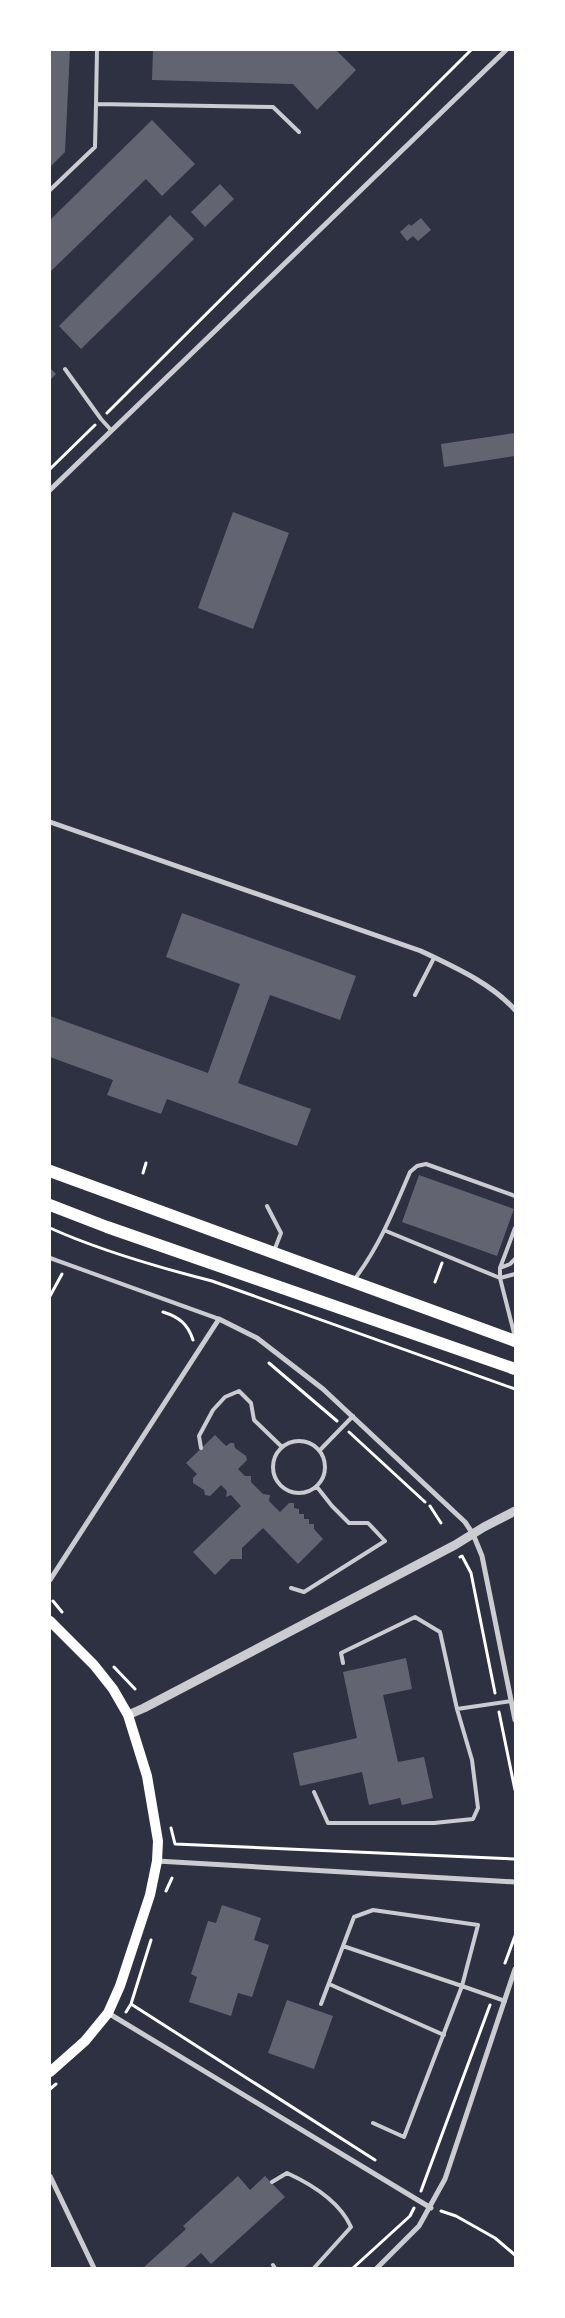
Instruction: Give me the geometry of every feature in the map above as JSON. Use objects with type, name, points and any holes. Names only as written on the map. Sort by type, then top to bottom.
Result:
[{"type":"main road","points":[[50,1171],[515,1342]]},
{"type":"main road","points":[[50,1205],[107,1228],[515,1369]]},
{"type":"main road","points":[[50,1621],[94,1665],[113,1689],[128,1715],[146,1776],[158,1841],[158,1861],[150,1895],[120,1986],[108,2013],[85,2041],[50,2072]]},
{"type":"street","points":[[50,490],[506,50]]},
{"type":"street","points":[[50,822],[434,958],[461,970],[506,1000],[515,1010]]},
{"type":"street","points":[[50,1580],[219,1318],[240,1328],[277,1352],[353,1416],[455,1511],[473,1534],[482,1556],[515,1720]]},
{"type":"street","points":[[128,1715],[403,1572],[515,1511]]},
{"type":"street","points":[[158,1861],[515,1882]]},
{"type":"street","points":[[377,2268],[419,2226],[431,2208],[445,2179],[515,1969]]},
{"type":"street","points":[[108,2013],[431,2208]]},
{"type":"street","points":[[50,2176],[94,2268]]},
{"type":"lane","points":[[50,190],[95,147],[97,50]]},
{"type":"lane","points":[[96,104],[273,107],[299,132]]},
{"type":"lane","points":[[65,369],[111,430]]},
{"type":"lane","points":[[415,995],[434,958]]},
{"type":"lane","points":[[352,1282],[372,1256],[386,1231],[410,1172],[417,1166],[426,1164],[515,1196]]},
{"type":"lane","points":[[267,1206],[281,1233],[273,1253]]},
{"type":"lane","points":[[515,1228],[500,1268],[500,1278],[515,1337]]},
{"type":"lane","points":[[386,1231],[500,1278],[515,1274]]},
{"type":"lane","points":[[50,1258],[219,1318]]},
{"type":"lane","points":[[500,1268],[510,1264],[515,1259]]},
{"type":"lane","points":[[201,1448],[199,1436],[212,1410],[225,1397],[240,1391],[252,1402],[254,1420],[282,1447]]},
{"type":"lane","points":[[320,1450],[353,1416]]},
{"type":"lane","points":[[302,1441],[312,1444],[320,1450],[326,1469],[317,1487],[307,1493],[295,1494],[284,1489],[276,1480],[272,1468],[275,1456],[282,1447],[291,1442],[302,1441]]},
{"type":"lane","points":[[291,1588],[304,1592],[385,1541],[368,1523],[349,1523],[317,1487]]},
{"type":"lane","points":[[314,1792],[328,1822],[434,1823],[473,1819],[478,1808],[472,1760],[457,1709],[440,1632],[416,1617],[341,1653],[343,1663]]},
{"type":"lane","points":[[457,1709],[512,1701]]},
{"type":"lane","points":[[321,2004],[354,1917],[373,1910],[478,1925],[462,1986],[404,2137],[373,2123]]},
{"type":"lane","points":[[343,1946],[504,2001]]},
{"type":"lane","points":[[329,1984],[444,2035]]},
{"type":"lane","points":[[272,2182],[287,2172],[308,2183],[347,2216],[352,2227],[314,2268]]},
{"type":"path","points":[[50,469],[471,50]]},
{"type":"path","points":[[143,1173],[146,1163]]},
{"type":"path","points":[[50,1228],[147,1263],[212,1281],[515,1389]]},
{"type":"path","points":[[435,1282],[445,1255]]},
{"type":"path","points":[[50,1296],[62,1274]]},
{"type":"path","points":[[464,1561],[471,1573],[515,1790]]},
{"type":"path","points":[[175,1844],[515,1859]]},
{"type":"path","points":[[502,1971],[515,1936]]},
{"type":"path","points":[[353,2268],[410,2216],[422,2189],[493,1997]]},
{"type":"path","points":[[131,2004],[380,2163]]},
{"type":"path","points":[[413,2184],[422,2189]]},
{"type":"path","points":[[431,2208],[456,2216],[495,2238],[515,2255]]},
{"type":"building","points":[[50,50],[70,50],[65,152],[50,167]]},
{"type":"building","points":[[153,50],[336,50],[356,70],[317,110],[293,84],[152,80]]},
{"type":"building","points":[[152,120],[195,164],[162,196],[146,179],[50,272],[50,220]]},
{"type":"building","points":[[220,184],[234,199],[205,227],[191,212]]},
{"type":"building","points":[[170,215],[194,239],[81,349],[59,326]]},
{"type":"building","points":[[421,218],[431,230],[418,241],[413,236],[407,241],[400,232],[409,224],[411,226]]},
{"type":"building","points":[[50,368],[56,374],[50,380]]},
{"type":"building","points":[[515,433],[515,456],[444,467],[441,444]]},
{"type":"building","points":[[233,512],[289,533],[253,629],[198,608]]},
{"type":"building","points":[[182,913],[356,976],[340,1020],[270,995],[238,1083],[311,1109],[297,1146],[167,1099],[161,1114],[107,1095],[113,1080],[50,1057],[50,1016],[208,1073],[240,984],[166,957]]},
{"type":"building","points":[[419,1175],[514,1209],[497,1256],[402,1222]]},
{"type":"building","points":[[215,1435],[226,1446],[234,1443],[235,1448],[246,1456],[247,1460],[238,1469],[245,1476],[251,1476],[251,1482],[263,1494],[270,1495],[269,1501],[280,1512],[289,1503],[294,1503],[294,1508],[299,1509],[299,1514],[304,1514],[304,1519],[309,1519],[309,1524],[314,1524],[314,1529],[323,1539],[298,1564],[263,1528],[242,1548],[242,1559],[231,1559],[215,1575],[193,1552],[241,1506],[231,1495],[226,1497],[227,1491],[221,1485],[210,1496],[205,1495],[204,1490],[193,1483],[193,1478],[197,1474],[186,1463]]},
{"type":"building","points":[[406,1658],[412,1689],[383,1695],[398,1762],[424,1757],[433,1798],[402,1805],[400,1798],[369,1805],[362,1772],[300,1786],[293,1753],[357,1738],[343,1672]]},
{"type":"building","points":[[222,1905],[261,1918],[254,1940],[269,1945],[252,1997],[238,1993],[231,2016],[189,2002],[197,1977],[191,1974],[208,1921],[216,1923]]},
{"type":"building","points":[[287,2000],[333,2016],[314,2069],[268,2053]]},
{"type":"building","points":[[238,2176],[250,2190],[265,2176],[285,2197],[211,2264],[201,2253],[184,2268],[143,2268],[186,2229],[183,2226]]}]
